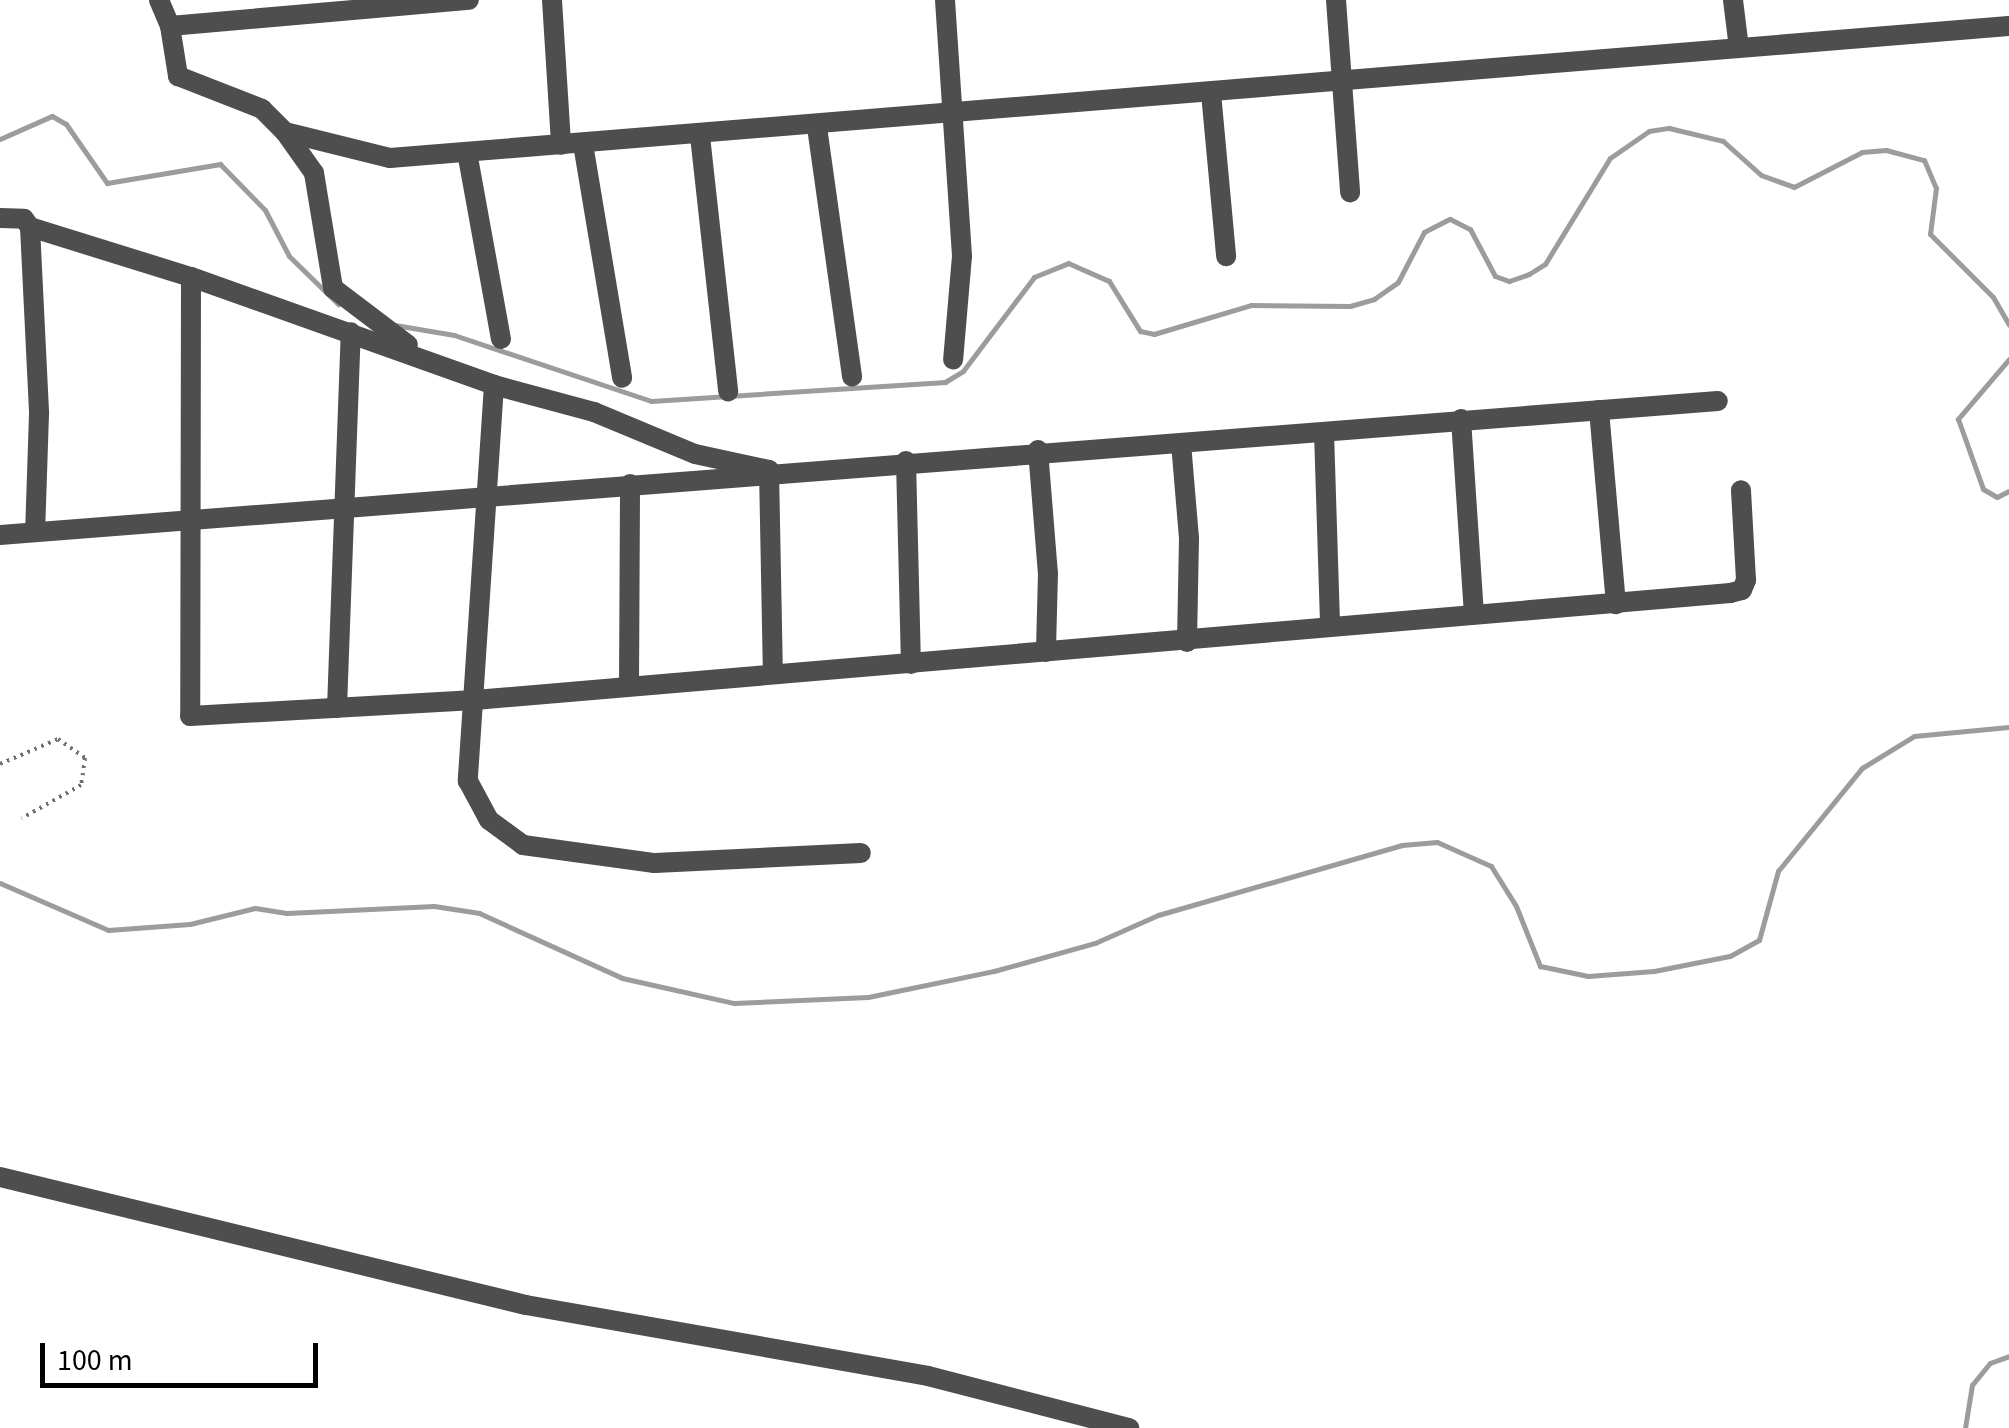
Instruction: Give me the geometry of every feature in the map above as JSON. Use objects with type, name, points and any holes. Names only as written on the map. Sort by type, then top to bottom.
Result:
[{"type":"street","points":[[158,0],[170,26],[178,76],[262,109],[285,132],[314,173],[340,299],[434,362]]},
{"type":"street","points":[[170,26],[469,0]]},
{"type":"street","points":[[552,0],[560,145]]},
{"type":"street","points":[[945,0],[962,256],[953,360]]},
{"type":"street","points":[[1336,0],[1350,192]]},
{"type":"street","points":[[1733,0],[1739,48]]},
{"type":"street","points":[[285,132],[390,158],[952,116],[2009,26]]},
{"type":"street","points":[[1212,93],[1226,256]]},
{"type":"street","points":[[817,127],[852,377]]},
{"type":"street","points":[[700,136],[728,391]]},
{"type":"street","points":[[583,144],[622,378]]},
{"type":"street","points":[[467,152],[500,339]]},
{"type":"street","points":[[0,218],[24,220],[30,227],[352,332],[494,385],[594,412],[695,454],[769,470]]},
{"type":"street","points":[[30,227],[40,414],[35,532]]},
{"type":"street","points":[[190,278],[190,716],[474,700],[629,684],[1187,642],[1330,625],[1616,604],[1742,590],[1741,490]]},
{"type":"street","points":[[337,708],[352,332]]},
{"type":"street","points":[[494,385],[468,782],[490,820],[523,845],[655,863],[861,853]]},
{"type":"street","points":[[0,535],[344,509],[769,470],[1038,450],[1181,444],[1461,419],[1718,402]]},
{"type":"street","points":[[1599,410],[1616,604]]},
{"type":"street","points":[[1461,419],[1474,614]]},
{"type":"street","points":[[1324,432],[1330,625]]},
{"type":"street","points":[[1181,444],[1189,538],[1187,642]]},
{"type":"street","points":[[1038,450],[1048,573],[1046,652]]},
{"type":"street","points":[[906,461],[911,664]]},
{"type":"street","points":[[769,470],[773,674]]},
{"type":"street","points":[[629,684],[630,484]]},
{"type":"street","points":[[0,1177],[526,1305],[928,1376],[1129,1428]]},
{"type":"path","points":[[0,764],[58,740],[85,758],[81,785],[22,818]]},
{"type":"waterway","points":[[0,139],[52,116],[66,124],[107,183],[220,164],[265,210],[289,256],[338,304]]},
{"type":"waterway","points":[[395,325],[454,335],[651,401],[945,382],[963,371],[1034,277],[1068,263],[1109,281],[1140,331],[1154,334],[1251,305],[1350,306],[1374,299],[1398,282],[1424,232],[1450,219],[1470,229],[1495,276],[1509,281],[1529,274],[1545,264],[1610,158],[1649,131],[1669,128],[1723,141],[1761,175],[1794,187],[1862,152],[1886,150],[1924,160],[1936,188],[1930,234],[1993,297],[2009,325]]},
{"type":"waterway","points":[[2009,359],[1958,419],[1983,489],[1997,497],[2009,491]]},
{"type":"waterway","points":[[0,883],[108,930],[190,924],[255,908],[287,913],[434,906],[479,913],[622,978],[734,1003],[868,997],[994,971],[1095,943],[1158,915],[1402,845],[1437,842],[1491,866],[1516,906],[1540,966],[1588,976],[1654,971],[1730,956],[1759,940],[1778,871],[1862,768],[1914,736],[2009,727]]},
{"type":"waterway","points":[[1965,1428],[1972,1385],[1990,1363],[2009,1356]]}]
